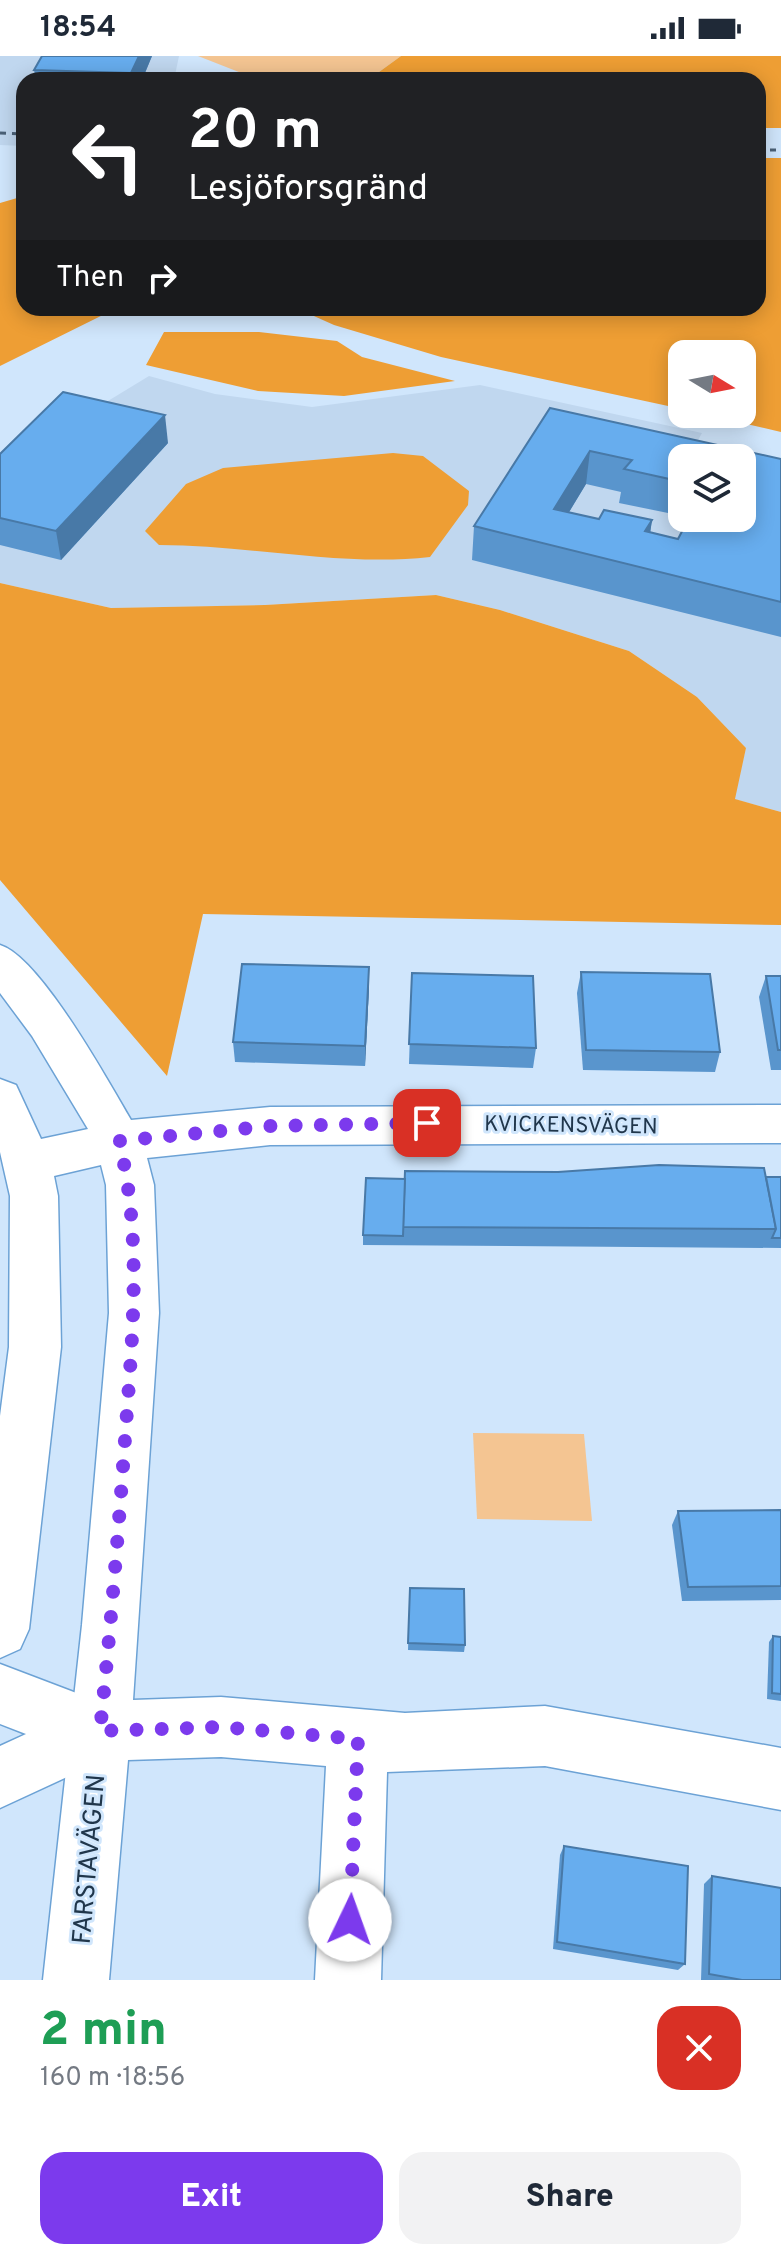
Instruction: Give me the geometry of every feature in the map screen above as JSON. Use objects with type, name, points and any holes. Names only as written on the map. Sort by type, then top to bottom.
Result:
[{"type":"main road","name":"FARSTAVÄGEN","points":[[0,961],[48,1024],[119,1141],[130,1185],[134,1313],[111,1625],[76,1980]]},
{"type":"main road","points":[[0,1098],[28,1162],[34,1196],[35,1347],[0,1629]]},
{"type":"main road","name":"KVICKENSVÄGEN","points":[[28,1162],[119,1141],[270,1126],[781,1124]]},
{"type":"main road","points":[[0,1694],[100,1731],[221,1727],[405,1743],[545,1736],[781,1779]]},
{"type":"main road","points":[[0,1777],[100,1731]]},
{"type":"main road","points":[[348,1980],[358,1739]]},
{"type":"shaded area","points":[[0,56],[179,56],[176,72],[16,72],[16,146],[0,145]]},
{"type":"shaded area","points":[[198,56],[401,56],[379,72],[239,72]]},
{"type":"shaded area","points":[[401,56],[781,56],[781,128],[766,128],[766,72],[379,72]]},
{"type":"shaded area","points":[[766,158],[781,158],[781,432],[756,426],[756,340],[668,340],[668,406],[441,357],[314,316],[766,316]]},
{"type":"shaded area","points":[[16,198],[16,316],[101,316],[0,366],[0,203]]},
{"type":"shaded area","points":[[164,332],[259,332],[337,341],[362,357],[455,381],[344,396],[258,391],[146,365]]},
{"type":"shaded area","points":[[149,376],[215,394],[312,407],[480,385],[702,433],[696,444],[668,444],[668,532],[756,532],[756,507],[781,487],[781,812],[734,799],[746,748],[697,697],[629,651],[500,610],[436,595],[265,605],[111,608],[0,583],[0,482],[103,404]]},
{"type":"shaded area","points":[[393,453],[423,456],[469,491],[468,505],[430,557],[329,558],[159,545],[145,531],[186,484],[223,468]]},
{"type":"shaded area","points":[[0,583],[111,608],[265,605],[436,595],[500,610],[629,651],[697,697],[746,748],[735,799],[781,812],[781,925],[203,914],[167,1076],[0,880]]},
{"type":"shaded area","points":[[473,1433],[584,1434],[592,1521],[477,1519]]},
{"type":"building","points":[[42,56],[139,56],[131,72],[34,70]]},
{"type":"building","points":[[63,392],[165,415],[56,531],[0,518],[0,454]]},
{"type":"building","points":[[550,408],[713,444],[668,444],[668,479],[624,469],[632,460],[590,451],[554,509],[599,519],[604,510],[652,520],[645,531],[678,539],[682,532],[756,532],[756,453],[781,459],[781,602],[474,526]]},
{"type":"building","points":[[242,964],[369,967],[365,1046],[233,1042]]},
{"type":"building","points":[[581,972],[710,974],[720,1052],[586,1050]]},
{"type":"building","points":[[412,973],[533,976],[536,1048],[409,1044]]},
{"type":"building","points":[[766,976],[781,976],[781,1050],[778,1050]]},
{"type":"building","points":[[659,1165],[764,1168],[776,1229],[403,1227],[405,1171],[558,1172]]},
{"type":"building","points":[[766,1177],[781,1177],[781,1238],[772,1238],[776,1229]]},
{"type":"building","points":[[366,1178],[405,1179],[403,1236],[363,1235]]},
{"type":"building","points":[[781,1510],[781,1586],[688,1587],[678,1511]]},
{"type":"building","points":[[410,1588],[464,1589],[465,1645],[408,1643]]},
{"type":"building","points":[[773,1636],[781,1637],[781,1694],[772,1693]]},
{"type":"building","points":[[564,1846],[688,1866],[685,1964],[557,1942]]},
{"type":"building","points":[[712,1876],[781,1888],[781,1980],[742,1980],[709,1974]]},
{"type":"railway","points":[[0,133],[16,134]]},
{"type":"railway","points":[[766,150],[781,150]]},
{"type":"route","points":[[350,1920],[358,1739],[221,1727],[100,1731],[134,1313],[130,1185],[119,1141],[270,1126],[427,1123]]}]
